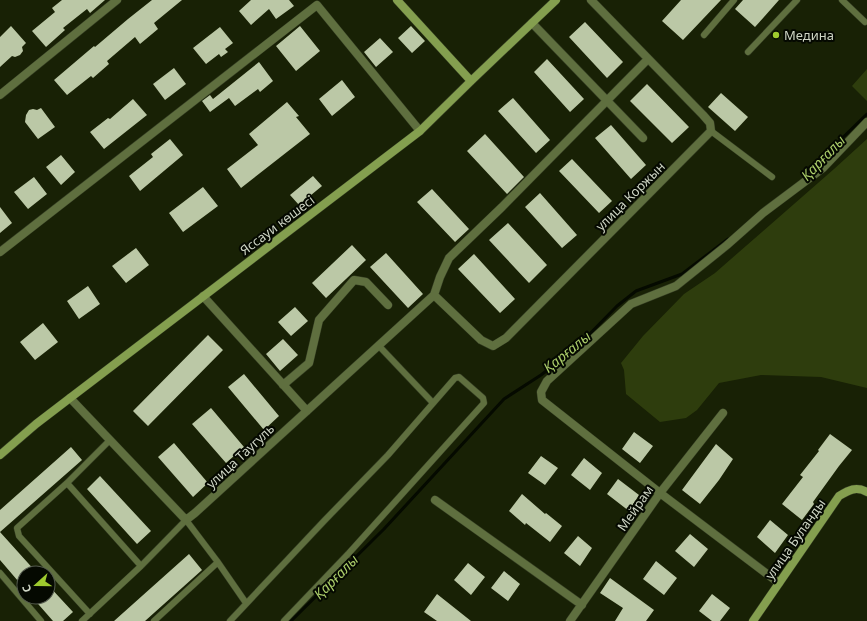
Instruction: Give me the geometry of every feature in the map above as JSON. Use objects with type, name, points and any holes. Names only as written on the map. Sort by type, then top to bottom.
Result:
[{"type":"main road","points":[[397,0],[471,81]]},
{"type":"main road","name":"Яссауи көшесі","points":[[0,455],[36,424],[420,131],[556,0]]},
{"type":"main road","name":"улица Буланды","points":[[755,620],[839,496],[850,489],[862,489],[867,492]]},
{"type":"street","points":[[0,95],[117,0]]},
{"type":"street","points":[[591,0],[703,115],[710,123],[711,131]]},
{"type":"street","points":[[0,252],[317,5],[420,131]]},
{"type":"street","points":[[532,23],[643,138]]},
{"type":"street","points":[[434,295],[440,277],[449,258],[608,101],[648,59]]},
{"type":"street","points":[[779,583],[660,493],[542,400],[541,392],[547,381],[631,304],[676,286],[823,168],[867,122]]},
{"type":"street","name":"улица Коржын","points":[[434,295],[480,340],[493,346],[506,338],[711,131]]},
{"type":"street","points":[[283,385],[309,363],[319,320],[354,280],[366,282],[388,305]]},
{"type":"street","name":"улица Таугуль","points":[[186,520],[434,295]]},
{"type":"street","points":[[203,296],[307,411]]},
{"type":"street","points":[[70,398],[186,520]]},
{"type":"street","name":"Мейрам","points":[[570,621],[660,493],[723,412]]},
{"type":"street","points":[[435,500],[582,605]]},
{"type":"lane","points":[[704,35],[734,0]]},
{"type":"lane","points":[[748,52],[797,0]]},
{"type":"lane","points":[[842,0],[865,22]]},
{"type":"lane","points":[[711,131],[772,177]]},
{"type":"lane","points":[[379,346],[433,403]]},
{"type":"lane","points":[[234,620],[246,603],[388,455],[455,378],[459,377],[483,398],[484,403],[350,553],[284,621]]},
{"type":"lane","points":[[90,614],[19,536],[17,528],[67,484],[110,440]]},
{"type":"lane","points":[[67,484],[142,566]]},
{"type":"lane","points":[[82,621],[142,566],[186,520],[246,603]]},
{"type":"lane","points":[[154,621],[217,564],[217,561]]},
{"type":"lane","points":[[0,573],[41,621]]},
{"type":"green space","points":[[867,69],[867,101],[852,86]]},
{"type":"green space","points":[[867,139],[867,388],[821,377],[761,375],[719,383],[697,410],[686,418],[660,422],[626,394],[624,370],[621,363],[643,336],[684,294],[715,273]]},
{"type":"building","points":[[62,0],[105,0],[90,13],[87,9],[63,28],[65,30],[46,47],[32,31],[55,12],[52,8]]},
{"type":"building","points":[[152,0],[182,0],[154,23],[158,29],[140,44],[135,37],[107,61],[109,64],[93,78],[91,76],[67,95],[54,80]]},
{"type":"building","points":[[251,0],[289,0],[294,6],[276,19],[269,9],[251,25],[239,11]]},
{"type":"building","points":[[681,0],[721,0],[683,40],[662,21]]},
{"type":"building","points":[[743,0],[779,0],[755,27],[735,9]]},
{"type":"building","points":[[585,22],[623,62],[607,78],[569,37]]},
{"type":"building","points":[[11,26],[26,43],[22,47],[23,51],[20,55],[15,57],[12,56],[0,67],[0,37]]},
{"type":"building","points":[[300,26],[320,51],[296,71],[276,46]]},
{"type":"building","points":[[411,26],[425,41],[412,53],[398,38]]},
{"type":"building","points":[[220,27],[233,43],[225,49],[228,52],[221,57],[219,54],[206,64],[193,48]]},
{"type":"building","points":[[380,38],[393,52],[376,67],[364,52]]},
{"type":"building","points":[[547,59],[584,99],[570,112],[534,72]]},
{"type":"building","points":[[259,62],[273,81],[260,92],[258,89],[235,106],[229,98],[210,112],[202,101],[210,95],[213,99]]},
{"type":"building","points":[[174,68],[186,84],[165,100],[153,84]]},
{"type":"building","points":[[342,80],[355,97],[332,116],[319,99]]},
{"type":"building","points":[[647,84],[689,127],[672,143],[630,101]]},
{"type":"building","points":[[721,93],[748,117],[735,131],[708,107]]},
{"type":"building","points":[[513,98],[550,140],[536,153],[498,111]]},
{"type":"building","points":[[133,99],[147,115],[104,149],[90,132],[108,118],[110,119]]},
{"type":"building","points":[[287,102],[299,116],[296,117],[310,134],[241,188],[227,169],[258,145],[249,134]]},
{"type":"building","points":[[41,108],[55,127],[38,139],[25,122],[26,115],[29,110],[37,110]]},
{"type":"building","points":[[611,125],[646,165],[631,179],[595,138]]},
{"type":"building","points":[[485,134],[524,177],[507,194],[467,151]]},
{"type":"building","points":[[170,139],[183,155],[140,191],[129,176],[153,157],[151,154]]},
{"type":"building","points":[[61,155],[75,172],[61,185],[46,167]]},
{"type":"building","points":[[572,159],[612,201],[599,213],[559,171]]},
{"type":"building","points":[[313,176],[322,186],[299,205],[290,195]]},
{"type":"building","points":[[34,177],[47,194],[28,209],[14,192]]},
{"type":"building","points":[[203,187],[218,206],[183,232],[169,213]]},
{"type":"building","points":[[432,189],[469,229],[455,242],[417,202]]},
{"type":"building","points":[[540,193],[577,235],[562,248],[525,207]]},
{"type":"building","points":[[0,207],[12,223],[0,233]]},
{"type":"building","points":[[508,223],[547,265],[529,283],[489,240]]},
{"type":"building","points":[[352,245],[366,260],[326,298],[312,283]]},
{"type":"building","points":[[136,248],[149,265],[126,283],[112,266]]},
{"type":"building","points":[[386,253],[423,294],[408,308],[370,267]]},
{"type":"building","points":[[474,254],[515,299],[500,313],[458,269]]},
{"type":"building","points":[[88,286],[100,304],[79,319],[67,301]]},
{"type":"building","points":[[295,307],[308,321],[291,336],[278,322]]},
{"type":"building","points":[[43,323],[58,342],[35,360],[20,342]]},
{"type":"building","points":[[208,335],[223,350],[148,426],[133,411]]},
{"type":"building","points":[[283,339],[298,355],[280,371],[266,354]]},
{"type":"building","points":[[244,374],[279,416],[264,430],[228,387]]},
{"type":"building","points":[[211,408],[244,447],[226,463],[192,424]]},
{"type":"building","points":[[634,432],[653,446],[640,463],[622,449]]},
{"type":"building","points":[[830,434],[852,450],[813,502],[814,504],[802,520],[782,504],[803,477],[800,475]]},
{"type":"building","points":[[174,443],[208,483],[193,497],[158,457]]},
{"type":"building","points":[[716,444],[733,459],[700,504],[682,490]]},
{"type":"building","points":[[71,447],[82,460],[0,532],[0,510]]},
{"type":"building","points":[[541,456],[558,468],[545,485],[528,473]]},
{"type":"building","points":[[584,458],[602,473],[590,490],[571,475]]},
{"type":"building","points":[[100,476],[151,531],[137,544],[87,489]]},
{"type":"building","points":[[618,479],[639,495],[629,511],[607,494]]},
{"type":"building","points":[[522,494],[545,514],[546,513],[562,526],[550,542],[526,523],[525,525],[509,511]]},
{"type":"building","points":[[770,520],[788,535],[775,553],[757,537]]},
{"type":"building","points":[[0,532],[30,565],[16,565],[16,579],[0,560]]},
{"type":"building","points":[[690,534],[708,549],[694,567],[675,551]]},
{"type":"building","points":[[578,536],[592,548],[580,566],[564,553]]},
{"type":"building","points":[[189,554],[202,570],[145,621],[114,621]]},
{"type":"building","points":[[656,561],[677,578],[664,595],[643,579]]},
{"type":"building","points":[[468,563],[485,577],[471,595],[454,580]]},
{"type":"building","points":[[504,571],[520,584],[508,601],[491,588]]},
{"type":"building","points":[[610,578],[654,610],[646,621],[615,621],[623,608],[600,593]]},
{"type":"building","points":[[56,594],[73,612],[63,621],[53,621],[39,605],[56,605]]},
{"type":"building","points":[[437,594],[471,621],[437,621],[424,612]]},
{"type":"building","points":[[712,594],[730,608],[720,621],[712,621],[699,611]]},
{"type":"waterway","name":"Қарғалы","points":[[814,171],[832,148],[867,114]]},
{"type":"waterway","name":"Қарғалы","points":[[291,621],[384,529],[504,399],[541,375],[576,348],[617,306],[636,291],[682,274],[728,239]]},
{"type":"place","name":"Медина","points":[[776,35]]}]
